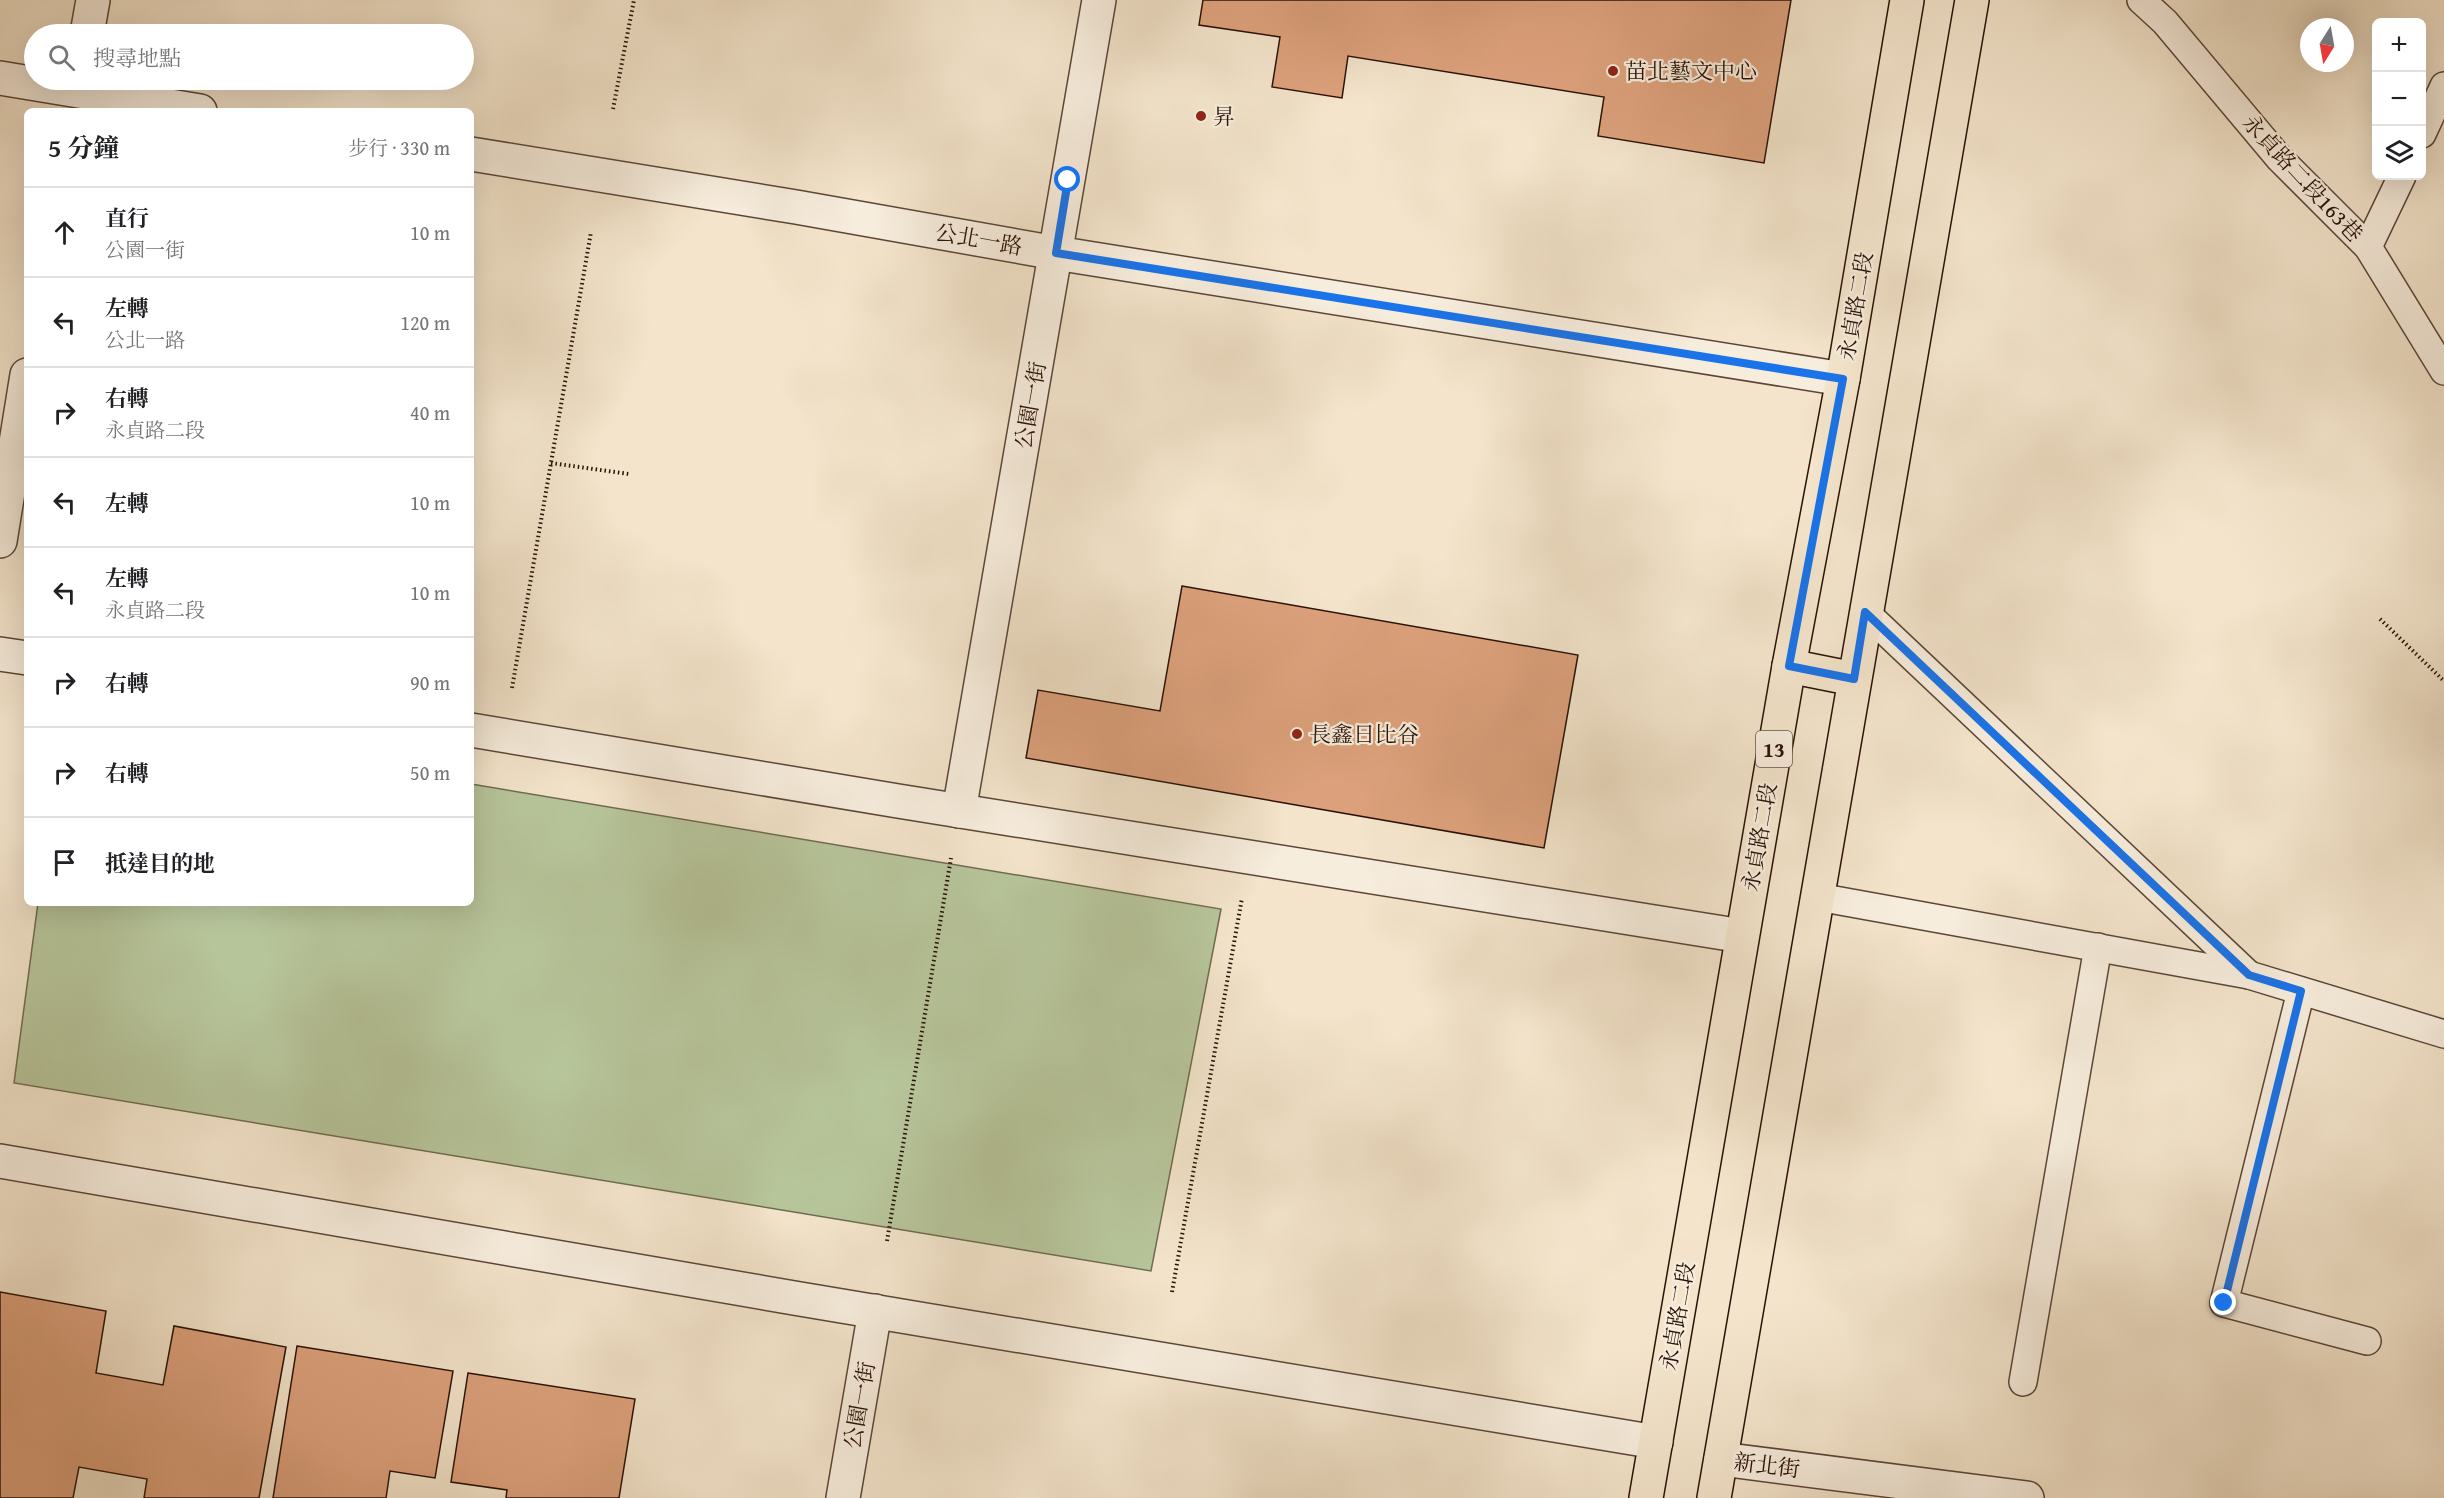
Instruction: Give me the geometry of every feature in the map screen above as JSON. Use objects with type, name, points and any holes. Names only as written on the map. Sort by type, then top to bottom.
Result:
[{"type":"main road","name":"永貞路二段","points":[[1646,1498],[1789,666],[1843,379],[1906,0]]},
{"type":"main road","points":[[1714,1498],[1972,0]]},
{"type":"main road","points":[[1789,666],[1854,679]]},
{"type":"street","points":[[89,24],[93,0]]},
{"type":"street","name":"公園一街","points":[[959,811],[1099,0]]},
{"type":"street","points":[[0,78],[24,83]]},
{"type":"street","points":[[58,90],[178,108]]},
{"type":"street","name":"公北一路","points":[[474,154],[784,205],[1056,253],[1843,379]]},
{"type":"street","points":[[0,541],[24,393]]},
{"type":"street","points":[[0,654],[24,658]]},
{"type":"street","points":[[474,730],[959,811],[1742,936]]},
{"type":"street","points":[[0,1161],[1656,1442]]},
{"type":"street","name":"公園一街","points":[[843,1498],[875,1311]]},
{"type":"street","name":"新北街","points":[[1721,1459],[1973,1495],[2027,1498]]},
{"type":"lane","name":"永貞路二段163巷","points":[[2141,0],[2165,22],[2280,159],[2368,247],[2444,371]]},
{"type":"lane","points":[[2425,126],[2444,86]]},
{"type":"lane","points":[[2368,247],[2400,180]]},
{"type":"lane","points":[[1865,612],[2249,975]]},
{"type":"lane","points":[[1818,897],[2249,975],[2444,1035]]},
{"type":"lane","points":[[2023,1382],[2098,947]]},
{"type":"lane","points":[[2301,991],[2224,1303],[2367,1341]]},
{"type":"path","points":[[613,109],[634,0]]},
{"type":"path","points":[[512,688],[591,232]]},
{"type":"path","points":[[551,463],[629,474]]},
{"type":"path","points":[[2380,619],[2444,681]]},
{"type":"path","points":[[887,1241],[951,858]]},
{"type":"path","points":[[1172,1292],[1242,898]]},
{"type":"green space","points":[[474,784],[1221,909],[1151,1271],[14,1083],[38,906],[474,906]]},
{"type":"building","name":"苗北藝文中心","points":[[1203,0],[1791,0],[1764,163],[1598,136],[1604,97],[1348,56],[1342,98],[1272,87],[1280,37],[1199,25]]},
{"type":"building","name":"長鑫日比谷","points":[[1182,586],[1578,655],[1544,848],[1026,758],[1038,690],[1160,711]]},
{"type":"building","points":[[0,1292],[106,1311],[96,1373],[163,1385],[174,1326],[286,1347],[259,1498],[144,1498],[147,1479],[79,1467],[73,1498],[0,1498]]},
{"type":"building","points":[[297,1346],[453,1371],[435,1478],[390,1471],[386,1498],[273,1498]]},
{"type":"building","points":[[468,1373],[635,1399],[619,1498],[506,1498],[507,1490],[451,1482]]},
{"type":"place","name":"苗北藝文中心","points":[[1613,71]]},
{"type":"place","name":"昇","points":[[1201,116]]},
{"type":"place","name":"長鑫日比谷","points":[[1297,734]]},
{"type":"route","points":[[1068,180],[1056,253],[1843,379],[1789,666],[1854,679],[1865,612],[2249,975],[2301,991],[2224,1303]]}]
